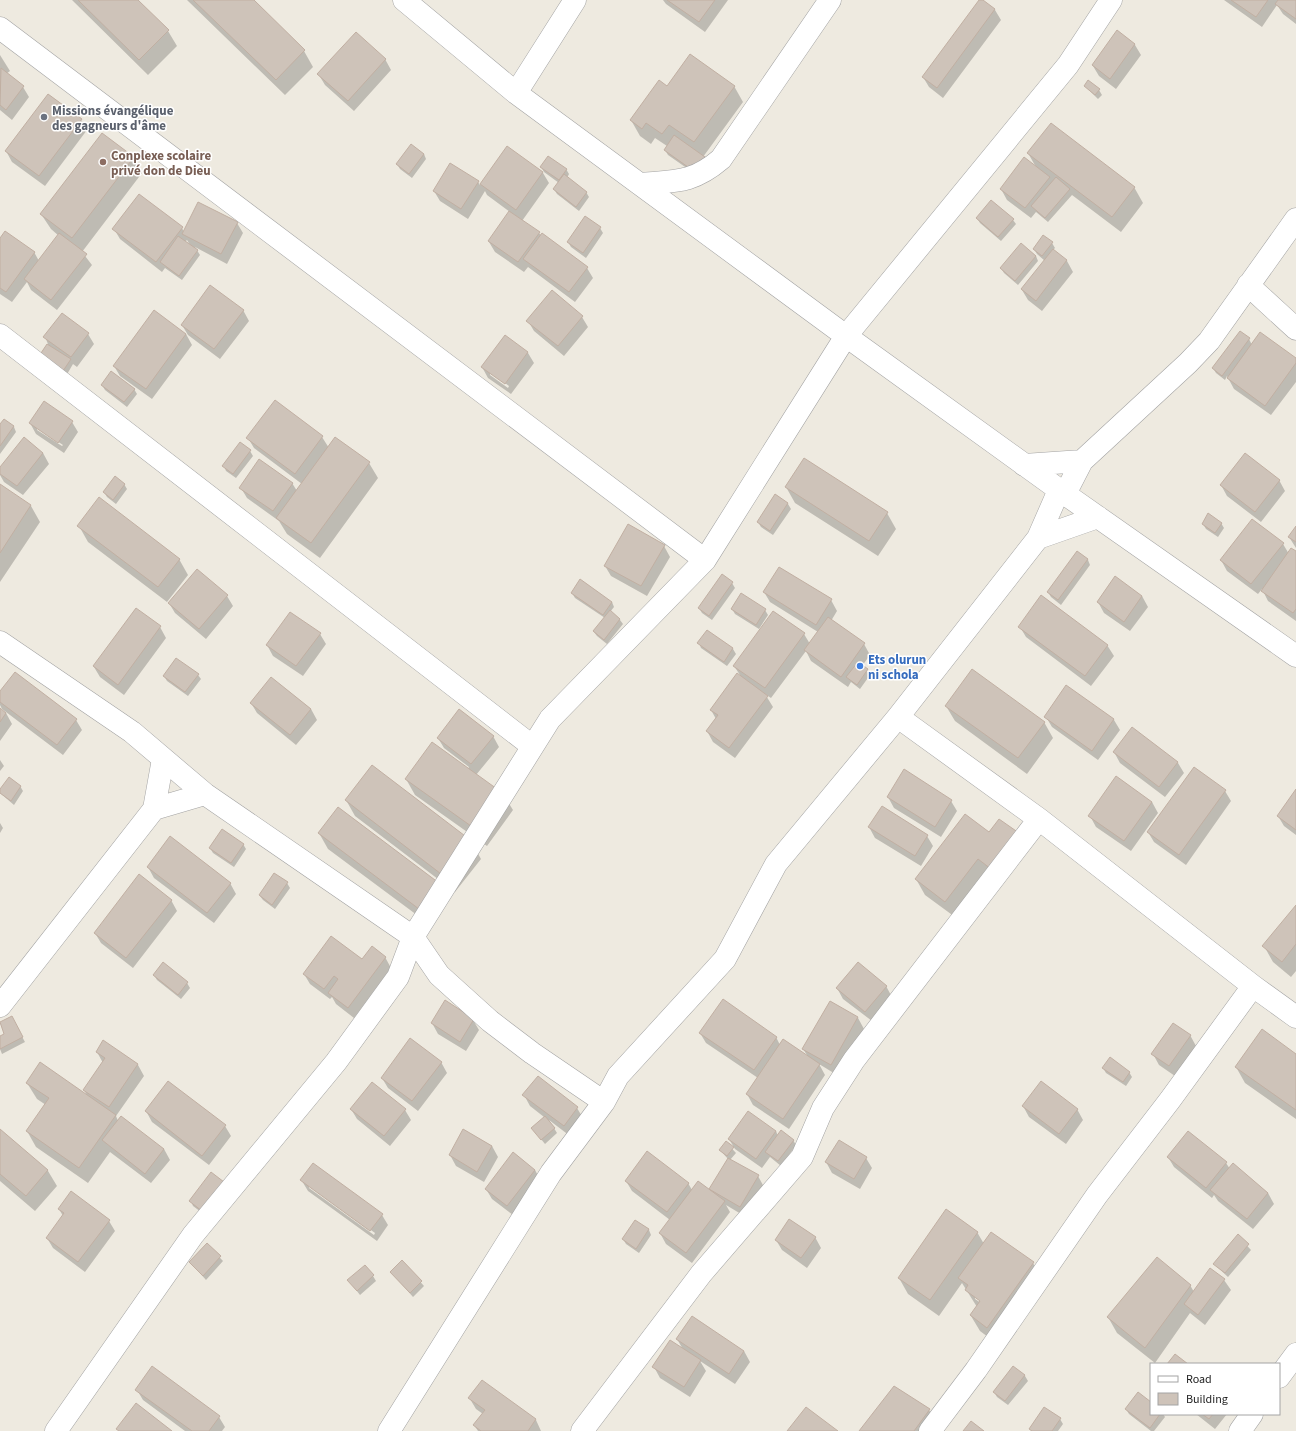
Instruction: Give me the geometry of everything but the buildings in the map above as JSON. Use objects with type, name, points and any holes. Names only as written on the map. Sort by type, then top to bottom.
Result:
[{"type":"street","points":[[404,0],[516,93],[846,336],[1062,492],[1296,656]]},
{"type":"street","points":[[516,93],[575,0]]},
{"type":"street","points":[[641,184],[682,181],[696,177],[721,159],[830,0]]},
{"type":"street","points":[[56,1431],[193,1235],[341,1056],[398,977],[414,937],[550,719],[705,560],[846,336],[1068,65],[1111,0]]},
{"type":"street","points":[[0,28],[705,560]]},
{"type":"street","points":[[389,1431],[551,1173],[604,1102],[618,1077],[725,959],[776,864],[898,717],[1038,538],[1062,492],[1082,461],[1178,373],[1204,346],[1296,219]]},
{"type":"street","points":[[1248,285],[1296,329]]},
{"type":"street","points":[[0,335],[532,746]]},
{"type":"street","points":[[1024,464],[1082,461]]},
{"type":"street","points":[[1038,538],[1098,517]]},
{"type":"street","points":[[0,642],[132,732],[205,794],[414,937],[439,975],[490,1021],[604,1102]]},
{"type":"street","points":[[898,717],[1039,819],[1253,986],[1296,1017]]},
{"type":"street","points":[[0,1006],[154,809],[163,759]]},
{"type":"street","points":[[154,809],[205,794]]},
{"type":"street","points":[[582,1431],[700,1274],[802,1157],[823,1108],[854,1060],[1039,819]]},
{"type":"street","points":[[930,1431],[976,1370],[1097,1195],[1170,1100],[1253,986]]},
{"type":"street","points":[[570,1079],[602,1080],[618,1077]]},
{"type":"street","points":[[1280,1376],[1296,1354]]},
{"type":"street","points":[[1240,1431],[1251,1415]]},
{"type":"place","name":"Missions évangélique des gagneurs d'âme","points":[[44,117]]},
{"type":"place","name":"Conplexe scolaire privé don de Dieu","points":[[103,162]]},
{"type":"place","name":"Ets olurun ni schola","points":[[860,666]]}]
